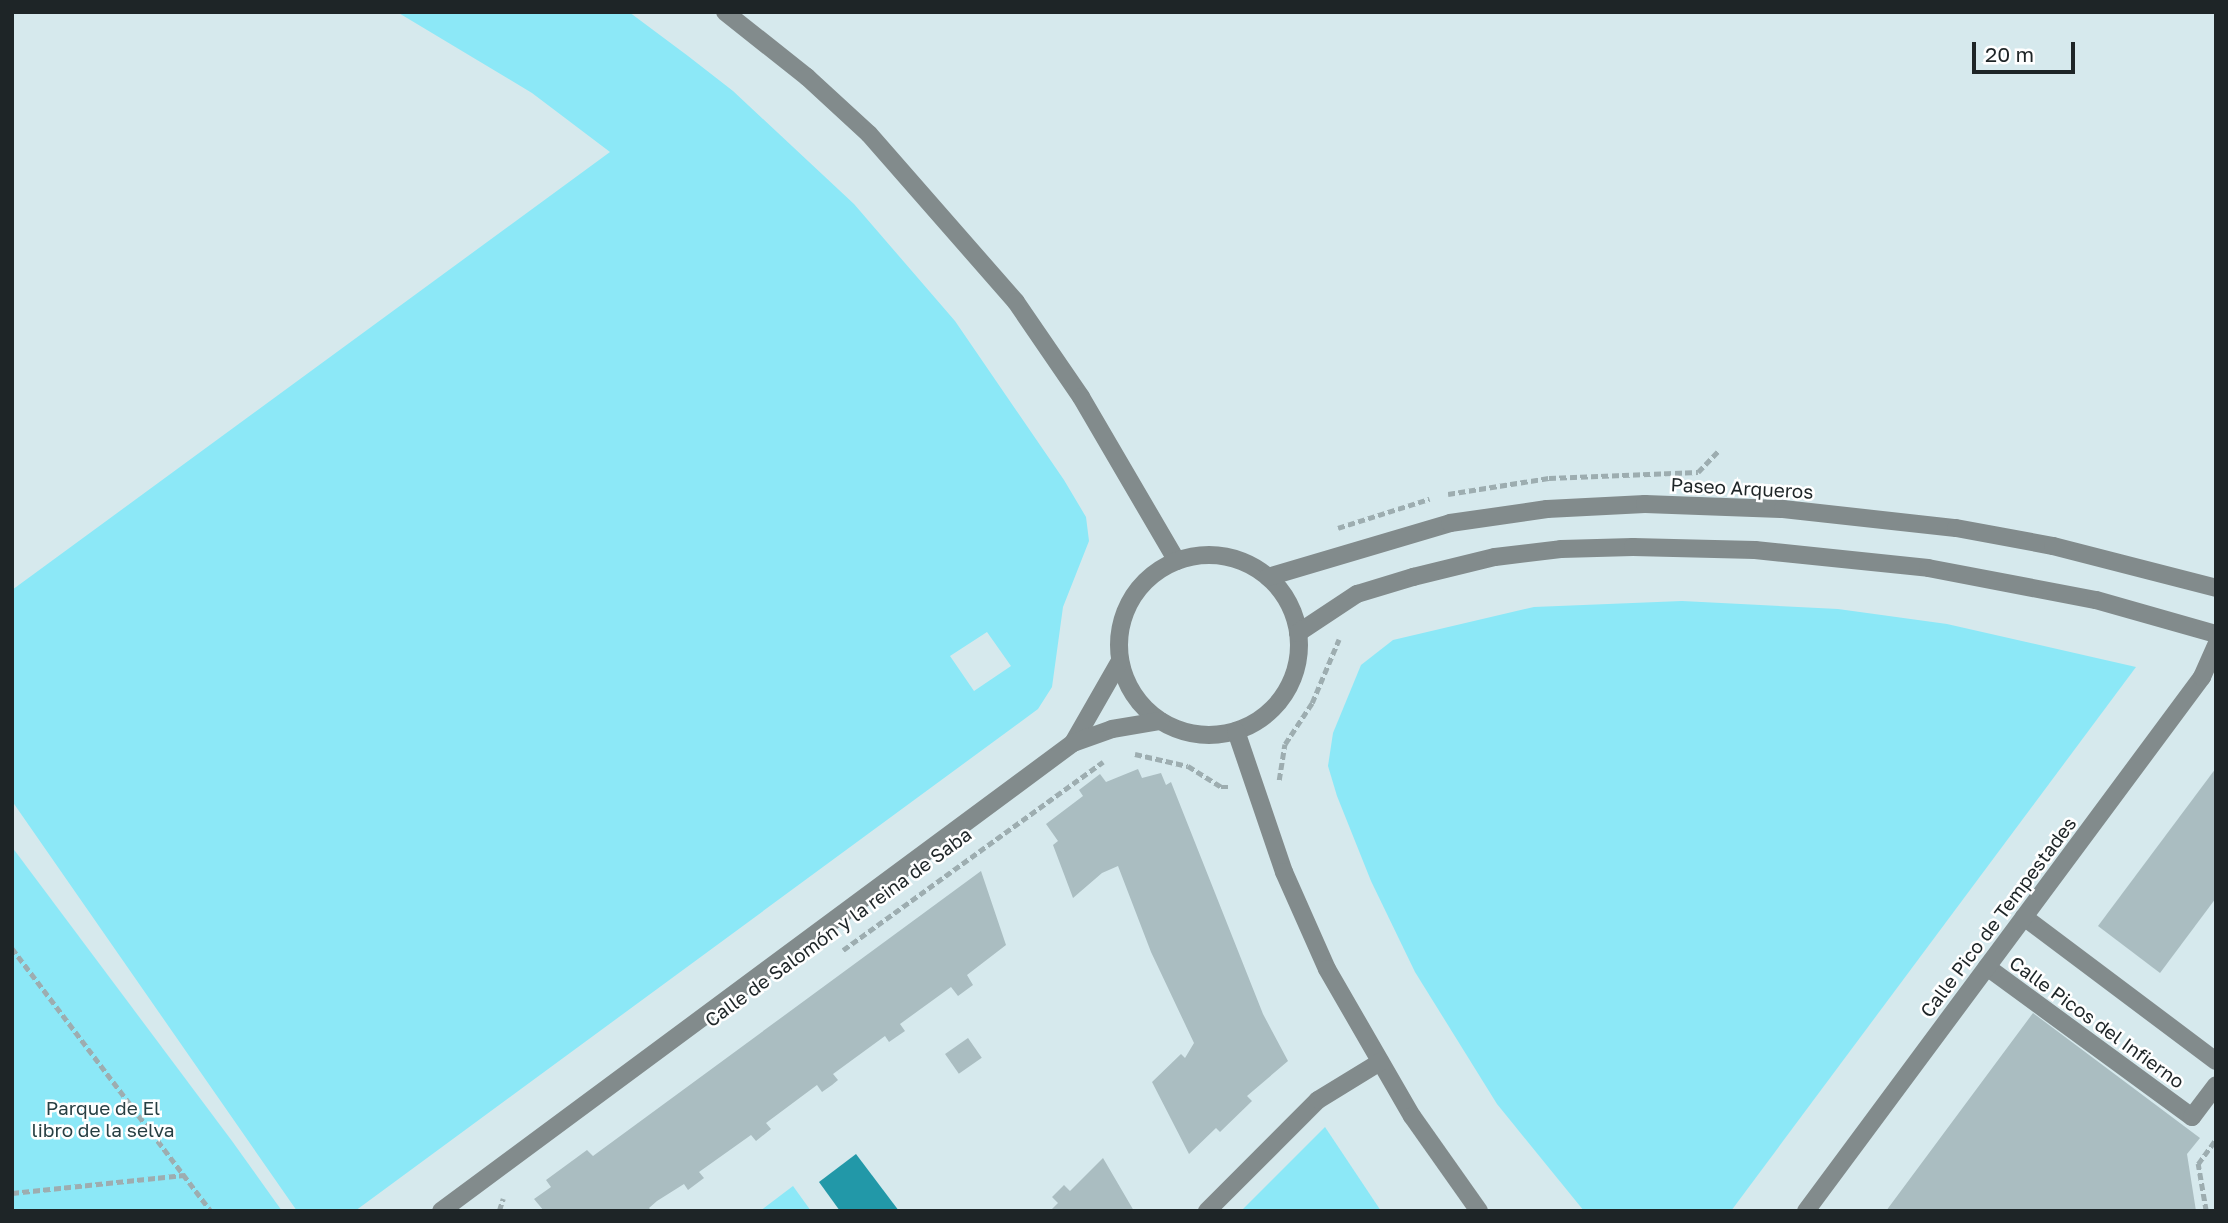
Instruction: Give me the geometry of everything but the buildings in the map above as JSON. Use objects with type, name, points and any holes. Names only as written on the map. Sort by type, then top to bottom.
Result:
[{"type":"street","points":[[725,12],[807,77],[869,134],[1016,302],[1081,397],[1177,561]]},
{"type":"street","name":"Paseo Arqueros","points":[[1268,577],[1450,523],[1547,509],[1646,504],[1783,509],[1956,528],[2053,546],[2216,588]]},
{"type":"street","points":[[1298,633],[1316,617],[1357,594],[1413,577],[1495,557],[1561,549],[1633,547],[1755,551],[1928,568],[2096,600],[2216,634]]},
{"type":"street","points":[[1215,556],[1234,559],[1268,577],[1289,602],[1298,633],[1297,664],[1285,693],[1264,716],[1236,731],[1197,734],[1160,721],[1134,695],[1120,662],[1121,626],[1135,593],[1161,569],[1177,561],[1215,556]]},
{"type":"street","name":"Calle Pico de Tempestades","points":[[1805,1211],[2202,677],[2216,645]]},
{"type":"street","name":"Calle de Salomón y la reina de Saba","points":[[1073,743],[1120,662]]},
{"type":"street","name":"Calle de Salomón y la reina de Saba","points":[[451,1208],[1073,743],[1112,729],[1160,721]]},
{"type":"street","points":[[1236,731],[1289,883],[1327,969],[1380,1062],[1452,1177],[1479,1211]]},
{"type":"street","name":"Calle Picos del Infierno","points":[[2024,918],[2216,1061]]},
{"type":"street","name":"Calle Picos del Infierno","points":[[1987,967],[2192,1117],[2214,1091]]},
{"type":"street","points":[[1207,1211],[1318,1100],[1380,1062]]},
{"type":"path","points":[[1279,781],[1285,744],[1312,703],[1329,655],[1345,633]]},
{"type":"path","points":[[1125,755],[1150,755],[1188,766],[1226,788]]},
{"type":"path","name":"Calle de Salomón y la reina de Saba","points":[[835,956],[1109,758]]},
{"type":"path","points":[[12,948],[211,1211]]},
{"type":"path","points":[[2206,1211],[2198,1164],[2216,1139]]},
{"type":"path","points":[[12,1193],[184,1175]]},
{"type":"path","points":[[499,1211],[506,1195]]},
{"type":"green space","points":[[397,12],[629,12],[688,56],[733,91],[854,204],[955,321],[1064,480],[1086,517],[1089,541],[1063,607],[1052,687],[1038,709],[355,1211],[297,1211],[12,801],[12,590],[610,152],[532,93]],"holes":[[[987,632],[1011,666],[974,691],[950,656]]]},
{"type":"green space","points":[[1682,601],[1838,609],[1947,624],[2136,667],[1731,1211],[1584,1211],[1497,1104],[1415,972],[1371,881],[1337,796],[1328,766],[1333,733],[1361,665],[1393,640],[1534,607]]},
{"type":"green space","name":"Parque de El libro de la selva","points":[[12,847],[232,1141],[282,1211],[12,1211]]},
{"type":"green space","points":[[1325,1127],[1381,1211],[1241,1211]]},
{"type":"green space","points":[[793,1186],[811,1211],[760,1211]]},
{"type":"shaded area","points":[[856,1154],[899,1211],[840,1211],[819,1182]]}]
